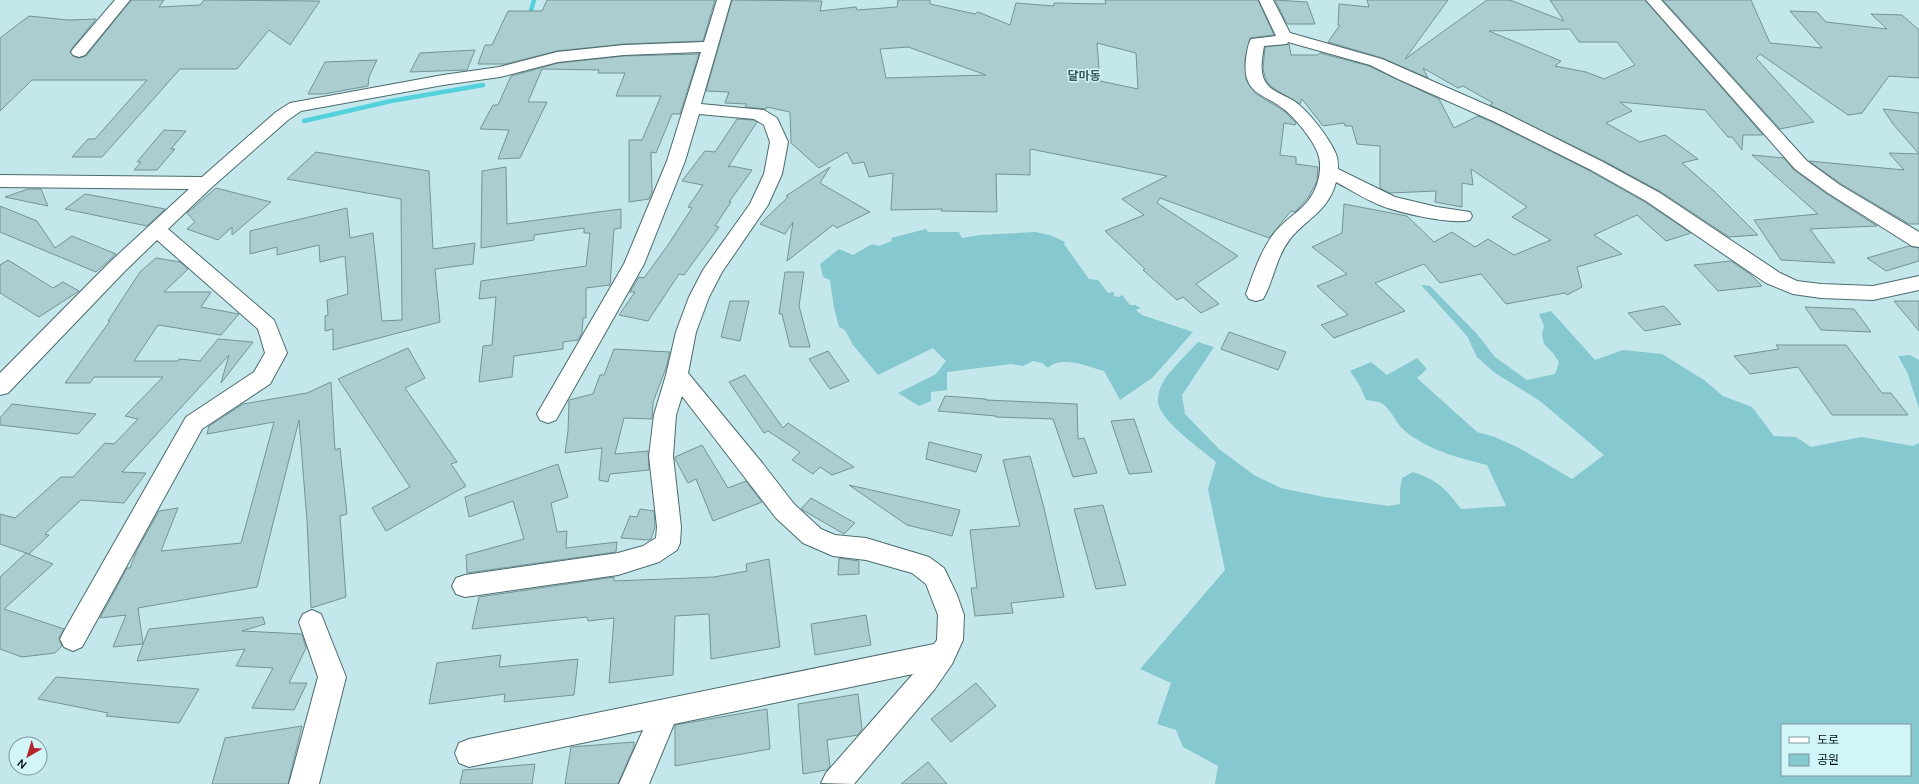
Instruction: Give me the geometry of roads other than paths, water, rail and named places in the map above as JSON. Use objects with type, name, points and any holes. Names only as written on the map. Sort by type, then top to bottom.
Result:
[{"type":"street","points":[[79,52],[123,0]]},
{"type":"street","points":[[548,414],[634,264],[676,161],[724,0]]},
{"type":"street","points":[[1266,0],[1284,36]]},
{"type":"street","points":[[1654,0],[1801,165],[1834,189],[1919,241]]},
{"type":"street","points":[[1256,294],[1264,269],[1282,236],[1293,224],[1316,206],[1323,194],[1329,172],[1327,152],[1305,122],[1291,107],[1266,92],[1259,85],[1255,76],[1253,62],[1257,42],[1281,41],[1284,36]]},
{"type":"street","points":[[1284,36],[1314,43],[1376,62],[1404,76],[1499,117],[1597,166],[1653,197],[1773,278],[1793,286],[1821,291],[1873,293],[1919,283]]},
{"type":"street","points":[[0,387],[117,267],[206,183],[282,116],[296,107],[500,72],[557,58],[624,50],[710,47]]},
{"type":"street","points":[[465,586],[618,564],[650,554],[668,543],[669,527],[661,456],[665,415],[677,376],[686,332],[699,297],[713,270],[759,204],[773,174],[779,142],[771,122],[758,114],[693,108]]},
{"type":"street","points":[[1329,172],[1389,202],[1437,213],[1463,216]]},
{"type":"street","points":[[0,181],[206,183]]},
{"type":"street","points":[[73,639],[194,423],[262,378],[276,353],[267,325],[157,230]]},
{"type":"street","points":[[677,376],[751,465],[785,511],[812,536],[833,545],[866,549],[920,565],[935,576],[951,615],[950,640],[943,655],[924,681],[836,783]]},
{"type":"street","points":[[304,784],[332,677],[312,622]]},
{"type":"street","points":[[469,753],[943,655]]},
{"type":"street","points":[[634,784],[665,713]]},
{"type":"waterway","points":[[529,18],[534,0]]},
{"type":"waterway","points":[[304,121],[391,101],[483,85]]},
{"type":"district","name":"달마동","points":[[1084,75]]}]
